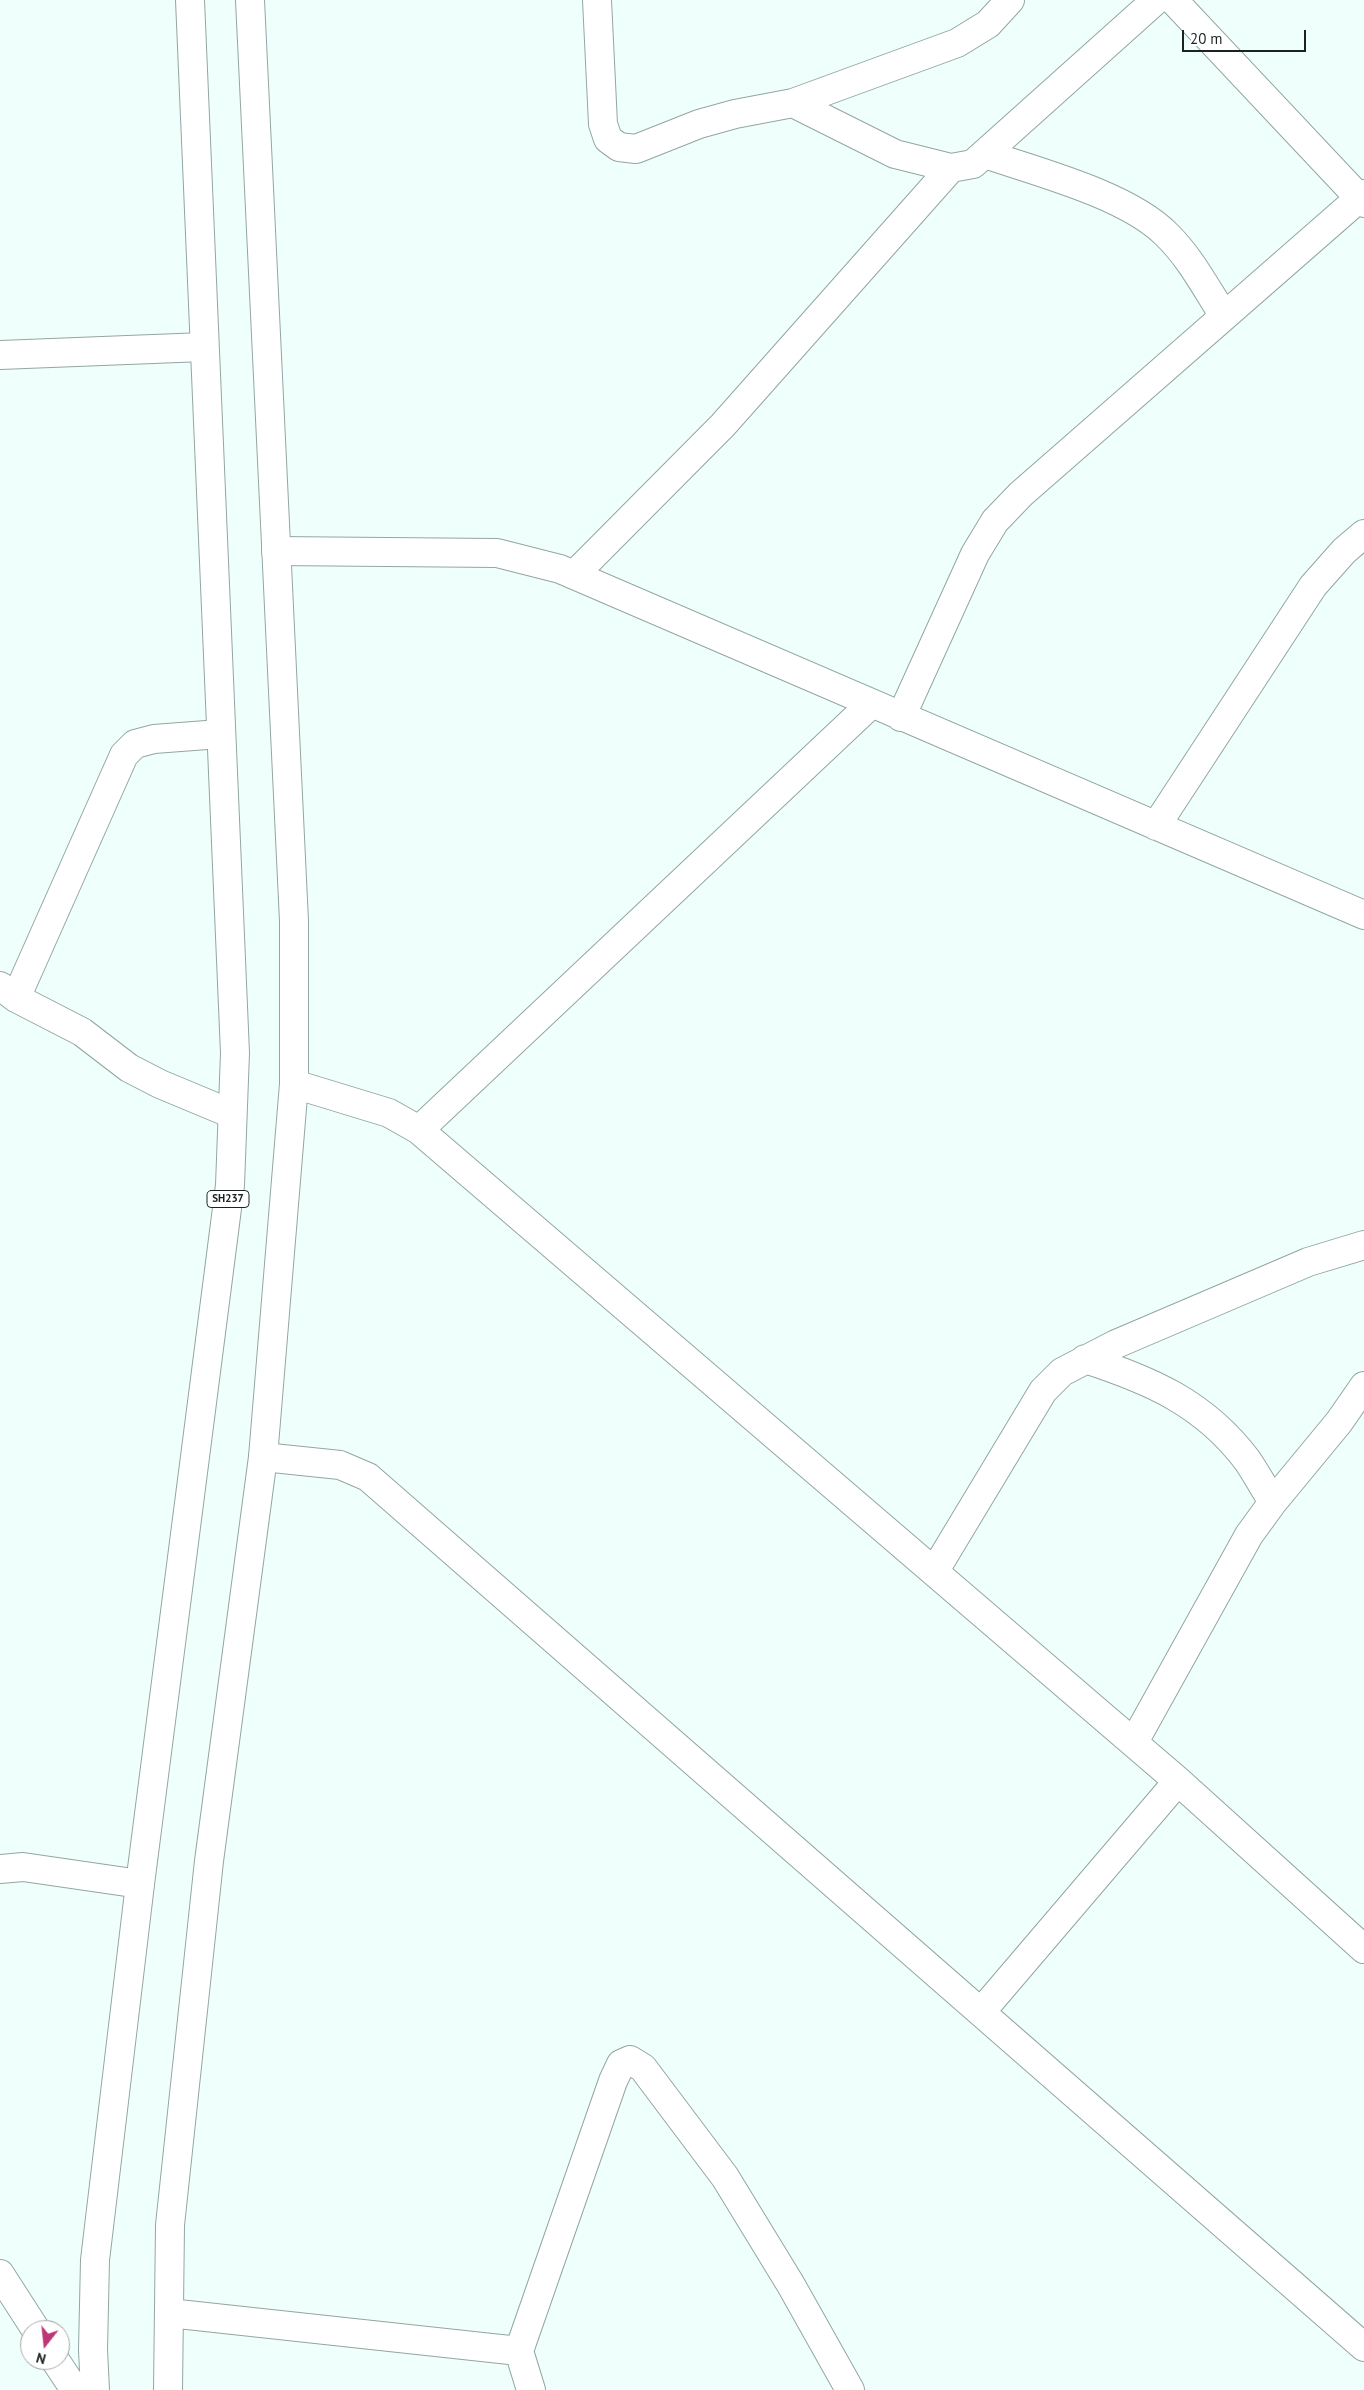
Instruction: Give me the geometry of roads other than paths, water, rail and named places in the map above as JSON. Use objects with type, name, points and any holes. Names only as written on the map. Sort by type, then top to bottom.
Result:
[{"type":"street","name":"SH237","points":[[96,2390],[93,2350],[95,2260],[140,1884],[230,1185],[235,1053],[190,0]]},
{"type":"street","points":[[168,2390],[170,2225],[209,1861],[263,1457],[294,1084],[294,921],[250,0]]},
{"type":"street","points":[[597,0],[603,124],[608,139],[619,147],[636,149],[699,124],[735,114],[794,103],[957,43],[988,24],[1010,0]]},
{"type":"street","points":[[794,103],[895,154],[951,168],[973,164],[1156,0]]},
{"type":"street","points":[[901,717],[975,554],[995,521],[1021,494],[1362,198],[1174,0]]},
{"type":"street","points":[[985,154],[1076,185],[1141,214],[1172,241],[1193,268],[1224,316]]},
{"type":"street","points":[[574,575],[723,425],[951,168]]},
{"type":"street","points":[[0,355],[204,347]]},
{"type":"street","points":[[1156,826],[1313,586],[1344,551],[1364,534]]},
{"type":"street","points":[[276,551],[497,553],[560,569],[1364,915]]},
{"type":"street","points":[[419,1130],[871,704]]},
{"type":"street","points":[[220,734],[154,738],[135,744],[124,755],[8,992],[82,1032],[129,1068],[160,1084],[232,1114]]},
{"type":"street","points":[[294,1084],[389,1113],[419,1130],[1134,1742],[1364,1949]]},
{"type":"street","points":[[934,1572],[1043,1392],[1062,1372],[1085,1359],[1308,1262],[1364,1246]]},
{"type":"street","points":[[1085,1359],[1136,1376],[1185,1400],[1224,1435],[1247,1460],[1273,1502]]},
{"type":"street","points":[[1134,1742],[1249,1535],[1273,1502],[1339,1422],[1364,1386]]},
{"type":"street","points":[[263,1457],[340,1465],[368,1477],[1364,2347]]},
{"type":"street","points":[[981,2012],[1178,1781]]},
{"type":"street","points":[[0,1868],[23,1867],[140,1884]]},
{"type":"street","points":[[531,2390],[519,2351],[613,2081],[620,2064],[630,2060],[643,2068],[725,2177],[791,2285],[850,2390]]},
{"type":"street","points":[[0,2274],[30,2320]]},
{"type":"street","points":[[169,2313],[519,2351]]},
{"type":"street","points":[[62,2370],[75,2390]]}]
